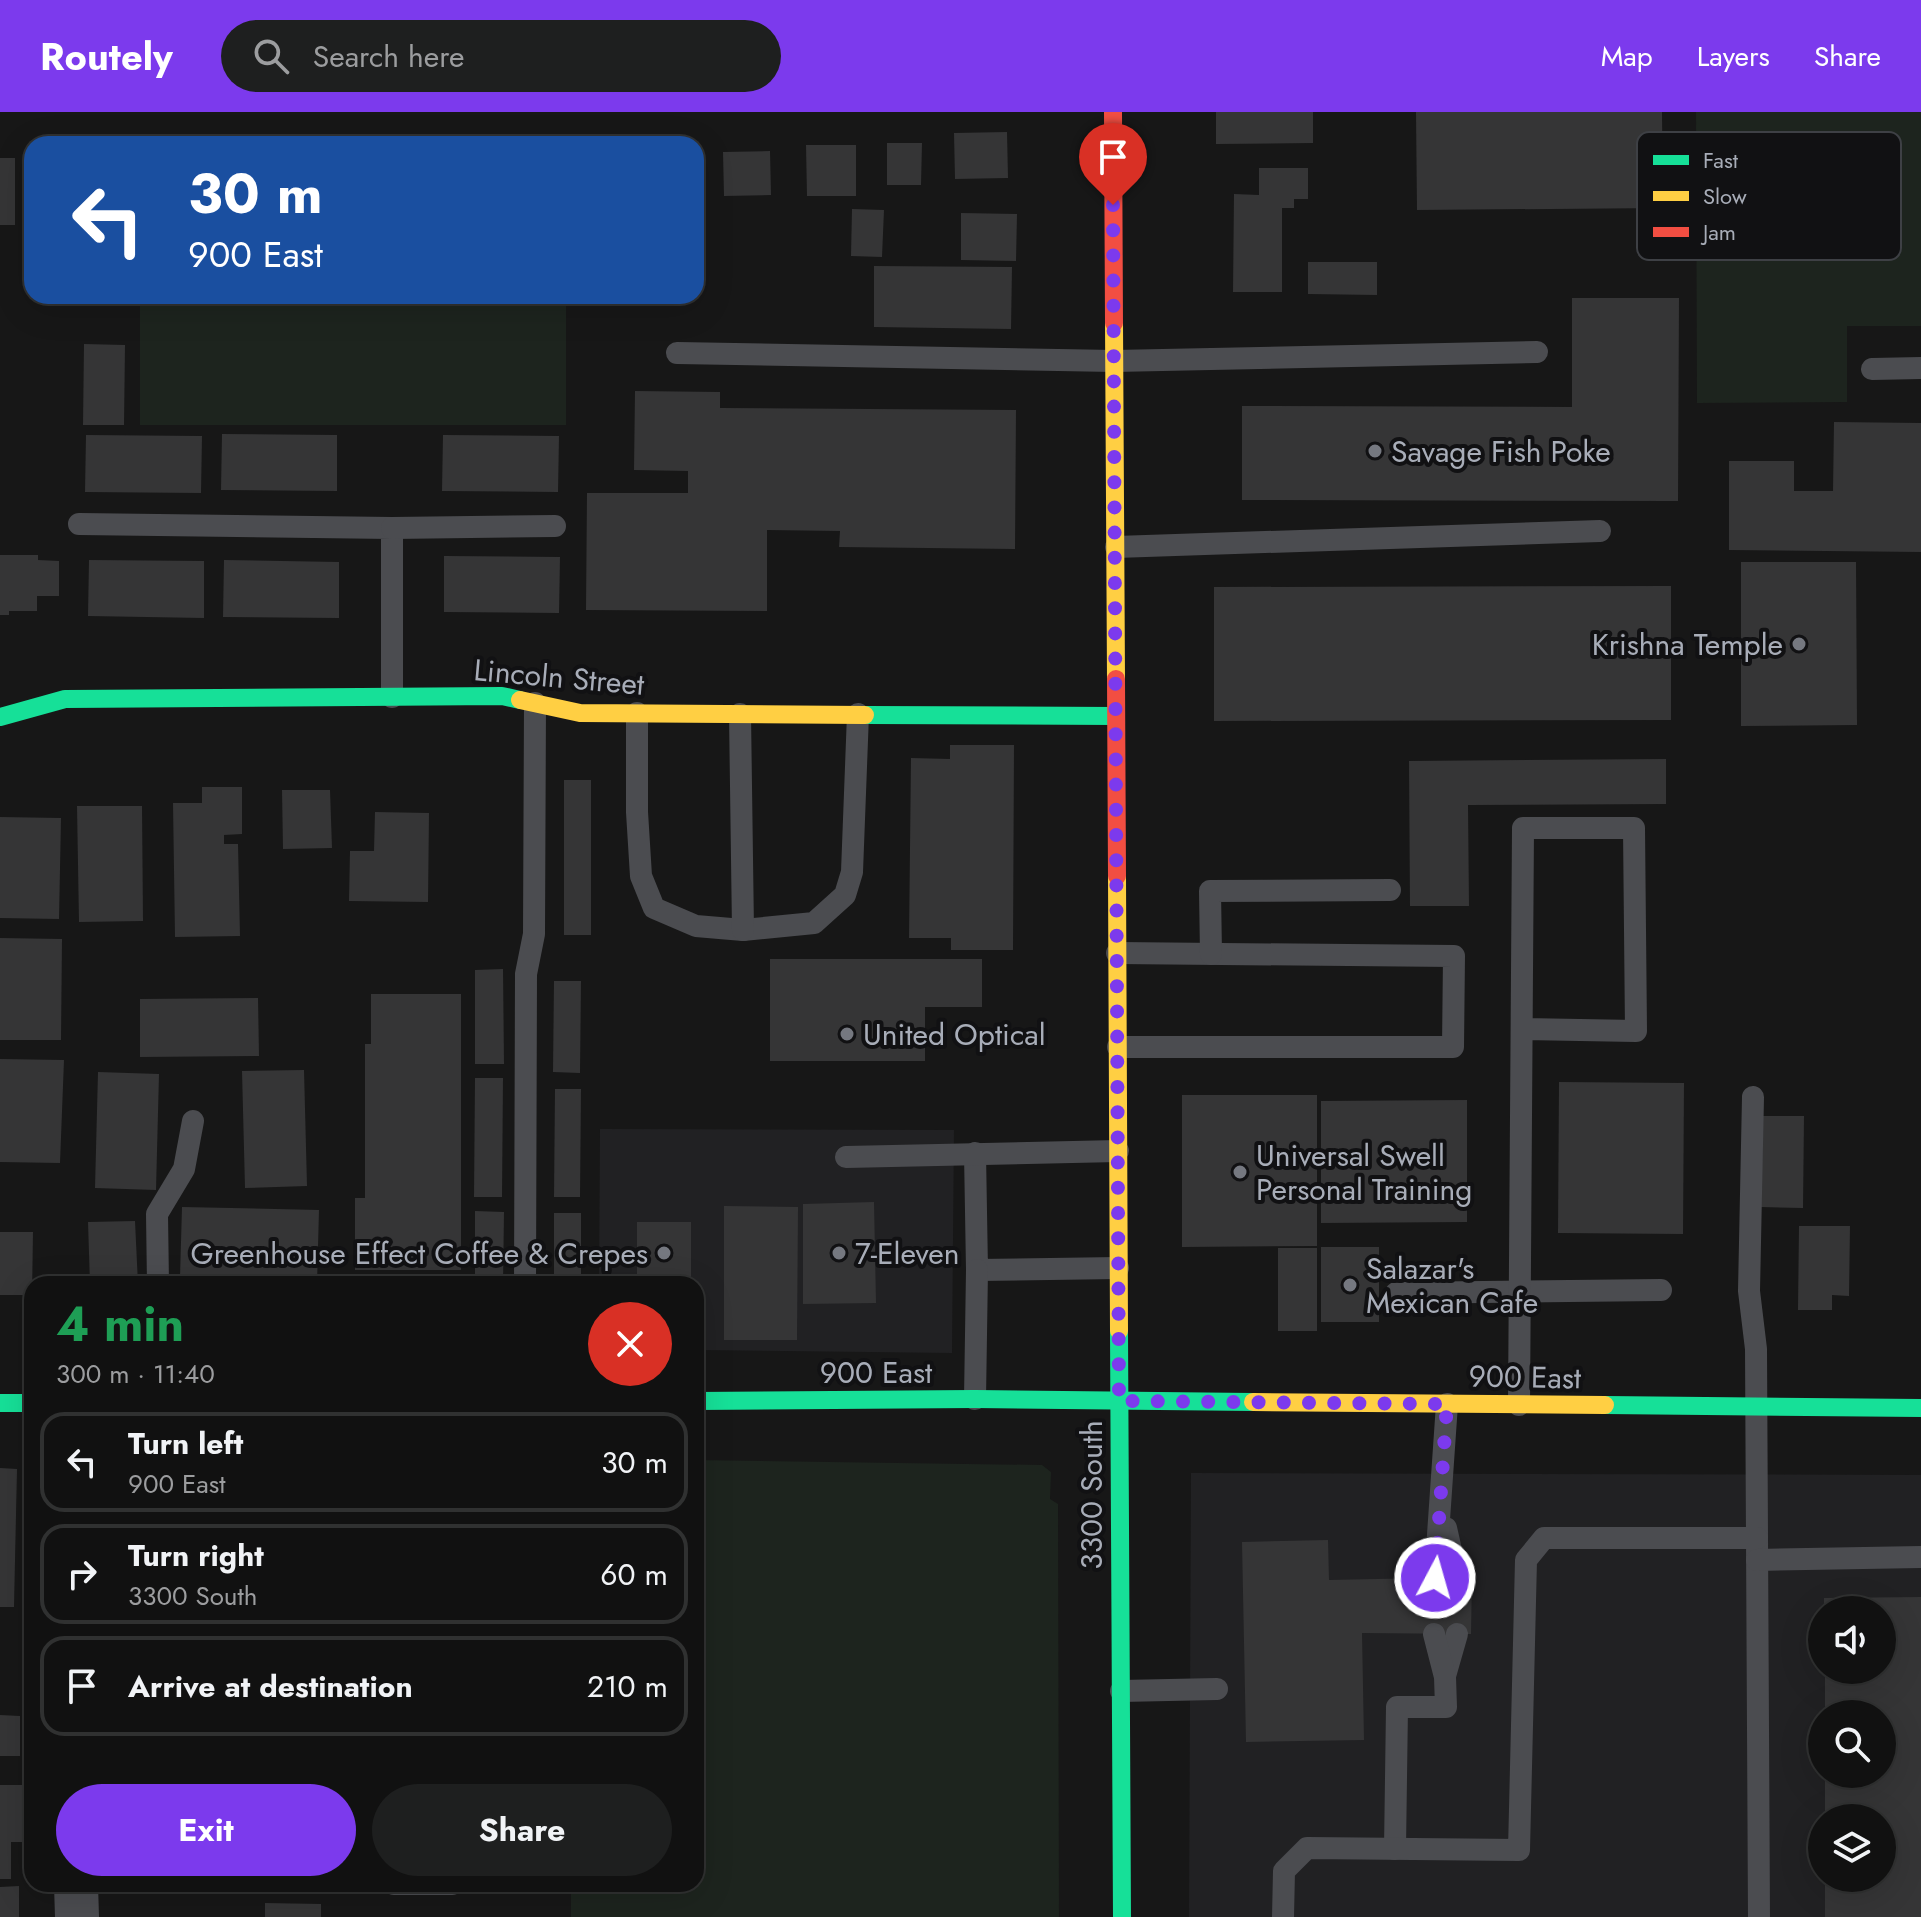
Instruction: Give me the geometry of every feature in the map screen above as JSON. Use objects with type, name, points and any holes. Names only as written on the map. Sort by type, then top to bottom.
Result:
[{"type":"main road","name":"3300 South","points":[[1113,112],[1122,1917]]},
{"type":"main road","name":"Lincoln Street","points":[[0,717],[65,699],[502,696],[580,713],[1116,716]]},
{"type":"main road","name":"900 East","points":[[704,1401],[975,1399],[1921,1408]]},
{"type":"main road","points":[[0,1403],[24,1403]]},
{"type":"street","points":[[76,1892],[77,1917]]},
{"type":"lane","points":[[677,353],[1114,361],[1537,352]]},
{"type":"lane","points":[[1872,369],[1921,368]]},
{"type":"lane","points":[[79,524],[392,528],[555,526]]},
{"type":"lane","points":[[392,528],[392,697]]},
{"type":"lane","points":[[1116,547],[1600,531]]},
{"type":"lane","points":[[525,1276],[526,974],[534,934],[535,703]]},
{"type":"lane","points":[[637,713],[637,812],[641,876],[654,908],[696,926],[743,930],[814,923],[845,895],[852,872],[858,714]]},
{"type":"lane","points":[[740,714],[743,930]]},
{"type":"lane","points":[[1519,1405],[1523,828],[1634,828],[1636,1031],[1522,1029]]},
{"type":"lane","points":[[1211,954],[1210,891],[1390,890]]},
{"type":"lane","points":[[1117,953],[1454,956],[1453,1047],[1118,1047]]},
{"type":"lane","points":[[1753,1097],[1749,1291],[1756,1349],[1759,1917]]},
{"type":"lane","points":[[158,1276],[157,1214],[184,1169],[193,1121]]},
{"type":"lane","points":[[846,1157],[1118,1151]]},
{"type":"lane","points":[[975,1153],[975,1399]]},
{"type":"lane","points":[[977,1270],[1118,1268]]},
{"type":"lane","points":[[1396,1293],[1661,1290]]},
{"type":"lane","points":[[1446,1577],[1442,1507],[1447,1404]]},
{"type":"lane","points":[[1283,1917],[1284,1871],[1307,1848],[1519,1850],[1526,1560],[1544,1538],[1921,1557]]},
{"type":"lane","points":[[1395,1849],[1397,1707],[1446,1707],[1445,1677],[1434,1634]]},
{"type":"lane","points":[[1445,1677],[1457,1634]]},
{"type":"lane","points":[[1121,1691],[1217,1689]]},
{"type":"shaded area","points":[[1696,112],[1921,112],[1921,326],[1847,326],[1847,402],[1697,403],[1697,260],[1901,260],[1901,132],[1696,132]]},
{"type":"shaded area","points":[[140,304],[566,304],[566,425],[140,425]]},
{"type":"shaded area","points":[[600,1129],[954,1130],[952,1353],[704,1350],[704,1276],[599,1276]]},
{"type":"shaded area","points":[[704,1460],[1042,1465],[1051,1472],[1050,1499],[1058,1504],[1059,1917],[571,1917],[571,1892],[704,1892]]},
{"type":"shaded area","points":[[1191,1473],[1921,1475],[1921,1917],[1189,1917]]},
{"type":"building","points":[[1216,112],[1313,112],[1313,143],[1216,144]]},
{"type":"building","points":[[1416,112],[1662,112],[1662,132],[1637,132],[1637,208],[1417,210]]},
{"type":"building","points":[[1007,132],[1008,178],[955,179],[954,133]]},
{"type":"building","points":[[887,143],[922,143],[921,185],[887,185]]},
{"type":"building","points":[[806,145],[856,145],[856,196],[807,196]]},
{"type":"building","points":[[770,151],[771,195],[724,196],[723,152]]},
{"type":"building","points":[[0,158],[15,158],[15,225],[0,225]]},
{"type":"building","points":[[1259,168],[1308,168],[1308,199],[1294,199],[1294,208],[1282,208],[1282,292],[1233,292],[1234,194],[1259,195]]},
{"type":"building","points":[[852,209],[884,210],[882,257],[851,256]]},
{"type":"building","points":[[961,213],[1017,214],[1016,261],[961,260]]},
{"type":"building","points":[[1308,262],[1377,262],[1377,295],[1308,294]]},
{"type":"building","points":[[874,266],[1012,267],[1011,329],[874,327]]},
{"type":"building","points":[[1572,298],[1679,298],[1678,501],[1242,500],[1242,406],[1572,407]]},
{"type":"building","points":[[84,344],[125,345],[124,425],[83,425]]},
{"type":"building","points":[[635,391],[720,392],[720,408],[1016,410],[1015,549],[839,547],[840,531],[767,530],[767,611],[586,610],[587,493],[688,493],[688,471],[634,470]]},
{"type":"building","points":[[1834,422],[1921,423],[1921,552],[1729,550],[1729,461],[1794,461],[1794,491],[1833,491]]},
{"type":"building","points":[[222,434],[337,435],[337,491],[221,490]]},
{"type":"building","points":[[86,435],[202,436],[201,493],[85,492]]},
{"type":"building","points":[[443,435],[559,436],[558,492],[442,491]]},
{"type":"building","points":[[0,555],[38,555],[38,560],[59,561],[59,596],[37,596],[37,611],[9,611],[9,615],[0,615]]},
{"type":"building","points":[[444,556],[560,557],[559,613],[444,612]]},
{"type":"building","points":[[89,560],[204,561],[204,618],[88,616]]},
{"type":"building","points":[[224,560],[339,562],[339,618],[223,617]]},
{"type":"building","name":"Krishna Temple","points":[[1741,562],[1856,562],[1857,725],[1741,726]]},
{"type":"building","points":[[1671,586],[1671,720],[1214,721],[1214,587]]},
{"type":"building","points":[[950,745],[1014,745],[1013,950],[951,950],[951,938],[909,938],[911,758],[950,759]]},
{"type":"building","points":[[1666,759],[1666,804],[1468,805],[1469,906],[1410,906],[1409,761]]},
{"type":"building","points":[[564,780],[591,780],[591,935],[564,935]]},
{"type":"building","points":[[202,787],[242,787],[242,834],[224,835],[224,844],[238,844],[240,936],[175,937],[173,803],[202,803]]},
{"type":"building","points":[[282,790],[330,790],[332,848],[283,849]]},
{"type":"building","points":[[77,806],[142,806],[143,921],[79,922]]},
{"type":"building","points":[[375,812],[429,813],[428,902],[349,901],[350,851],[374,851]]},
{"type":"building","points":[[0,817],[61,818],[59,919],[0,918]]},
{"type":"building","points":[[0,938],[62,939],[61,1040],[0,1040]]},
{"type":"building","name":"United Optical","points":[[770,959],[982,959],[982,1007],[925,1007],[925,1061],[770,1061]]},
{"type":"building","points":[[503,969],[504,1064],[475,1064],[475,970]]},
{"type":"building","points":[[554,981],[581,981],[580,1073],[553,1072]]},
{"type":"building","points":[[371,994],[461,994],[461,1270],[355,1270],[355,1198],[365,1198],[365,1044],[371,1044]]},
{"type":"building","points":[[258,998],[259,1056],[140,1057],[140,999]]},
{"type":"building","points":[[0,1059],[64,1060],[60,1163],[0,1162]]},
{"type":"building","points":[[304,1070],[307,1186],[245,1188],[242,1071]]},
{"type":"building","points":[[98,1072],[159,1074],[156,1190],[95,1188]]},
{"type":"building","points":[[475,1078],[503,1078],[502,1197],[474,1197]]},
{"type":"building","points":[[1559,1082],[1684,1083],[1683,1234],[1558,1233]]},
{"type":"building","points":[[555,1089],[581,1089],[580,1197],[554,1197]]},
{"type":"building","points":[[1182,1095],[1317,1095],[1317,1246],[1182,1247]]},
{"type":"building","points":[[1467,1100],[1467,1222],[1321,1223],[1321,1101]]},
{"type":"building","points":[[1763,1116],[1804,1116],[1803,1208],[1761,1207]]},
{"type":"building","name":"7-Eleven","points":[[874,1202],[876,1303],[803,1304],[803,1204]]},
{"type":"building","points":[[724,1206],[798,1207],[797,1340],[724,1340]]},
{"type":"building","points":[[182,1207],[319,1210],[317,1276],[180,1276]]},
{"type":"building","points":[[475,1211],[504,1212],[503,1276],[475,1276]]},
{"type":"building","points":[[554,1213],[581,1213],[581,1276],[554,1276]]},
{"type":"building","points":[[135,1221],[138,1276],[90,1276],[88,1222]]},
{"type":"building","name":"Greenhouse Effect Coffee & Crepes","points":[[637,1222],[691,1222],[691,1276],[637,1276]]},
{"type":"building","points":[[1799,1226],[1850,1226],[1849,1296],[1832,1295],[1832,1310],[1798,1310]]},
{"type":"building","points":[[0,1232],[33,1232],[32,1276],[24,1276],[24,1295],[0,1295]]},
{"type":"building","name":"Salazar's Mexican Cafe","points":[[1321,1247],[1379,1247],[1379,1322],[1321,1322]]},
{"type":"building","points":[[1278,1248],[1317,1248],[1317,1331],[1278,1331]]},
{"type":"building","points":[[0,1468],[17,1469],[14,1607],[0,1607]]},
{"type":"building","points":[[1328,1540],[1329,1580],[1472,1577],[1471,1634],[1362,1633],[1364,1740],[1246,1742],[1242,1542]]},
{"type":"building","points":[[1896,1597],[1921,1597],[1921,1917],[1825,1917],[1825,1892],[1896,1892],[1896,1804],[1825,1804],[1825,1788],[1896,1788],[1896,1700],[1825,1700],[1825,1684],[1896,1684]]},
{"type":"building","points":[[0,1715],[20,1716],[20,1756],[0,1756]]},
{"type":"building","points":[[0,1785],[23,1785],[23,1842],[11,1842],[11,1879],[0,1879]]},
{"type":"building","points":[[19,1886],[19,1917],[0,1917],[0,1887]]},
{"type":"building","points":[[265,1903],[321,1904],[321,1917],[265,1917]]},
{"type":"traffic: fast","points":[[0,717],[65,699],[502,696],[520,700]]},
{"type":"traffic: fast","points":[[865,715],[1116,716]]},
{"type":"traffic: fast","points":[[1119,1331],[1122,1917]]},
{"type":"traffic: fast","points":[[704,1401],[975,1399],[1253,1402]]},
{"type":"traffic: fast","points":[[0,1403],[24,1403]]},
{"type":"traffic: fast","points":[[1605,1405],[1921,1408]]},
{"type":"traffic: slow","points":[[1114,323],[1116,679]]},
{"type":"traffic: slow","points":[[520,700],[580,713],[865,715]]},
{"type":"traffic: slow","points":[[1117,876],[1119,1331]]},
{"type":"traffic: slow","points":[[1253,1402],[1605,1405]]},
{"type":"traffic: jam","points":[[1113,112],[1114,323]]},
{"type":"traffic: jam","points":[[1116,679],[1117,876]]},
{"type":"place","name":"Savage Fish Poke","points":[[1375,451]]},
{"type":"place","name":"Krishna Temple","points":[[1799,644]]},
{"type":"place","name":"United Optical","points":[[847,1034]]},
{"type":"place","name":"Universal Swell Personal Training","points":[[1240,1172]]},
{"type":"place","name":"Greenhouse Effect Coffee & Crepes","points":[[664,1253]]},
{"type":"place","name":"7-Eleven","points":[[839,1253]]},
{"type":"place","name":"Salazar's Mexican Cafe","points":[[1350,1285]]},
{"type":"route","points":[[1113,205],[1119,1401],[1447,1404],[1435,1578]]}]
